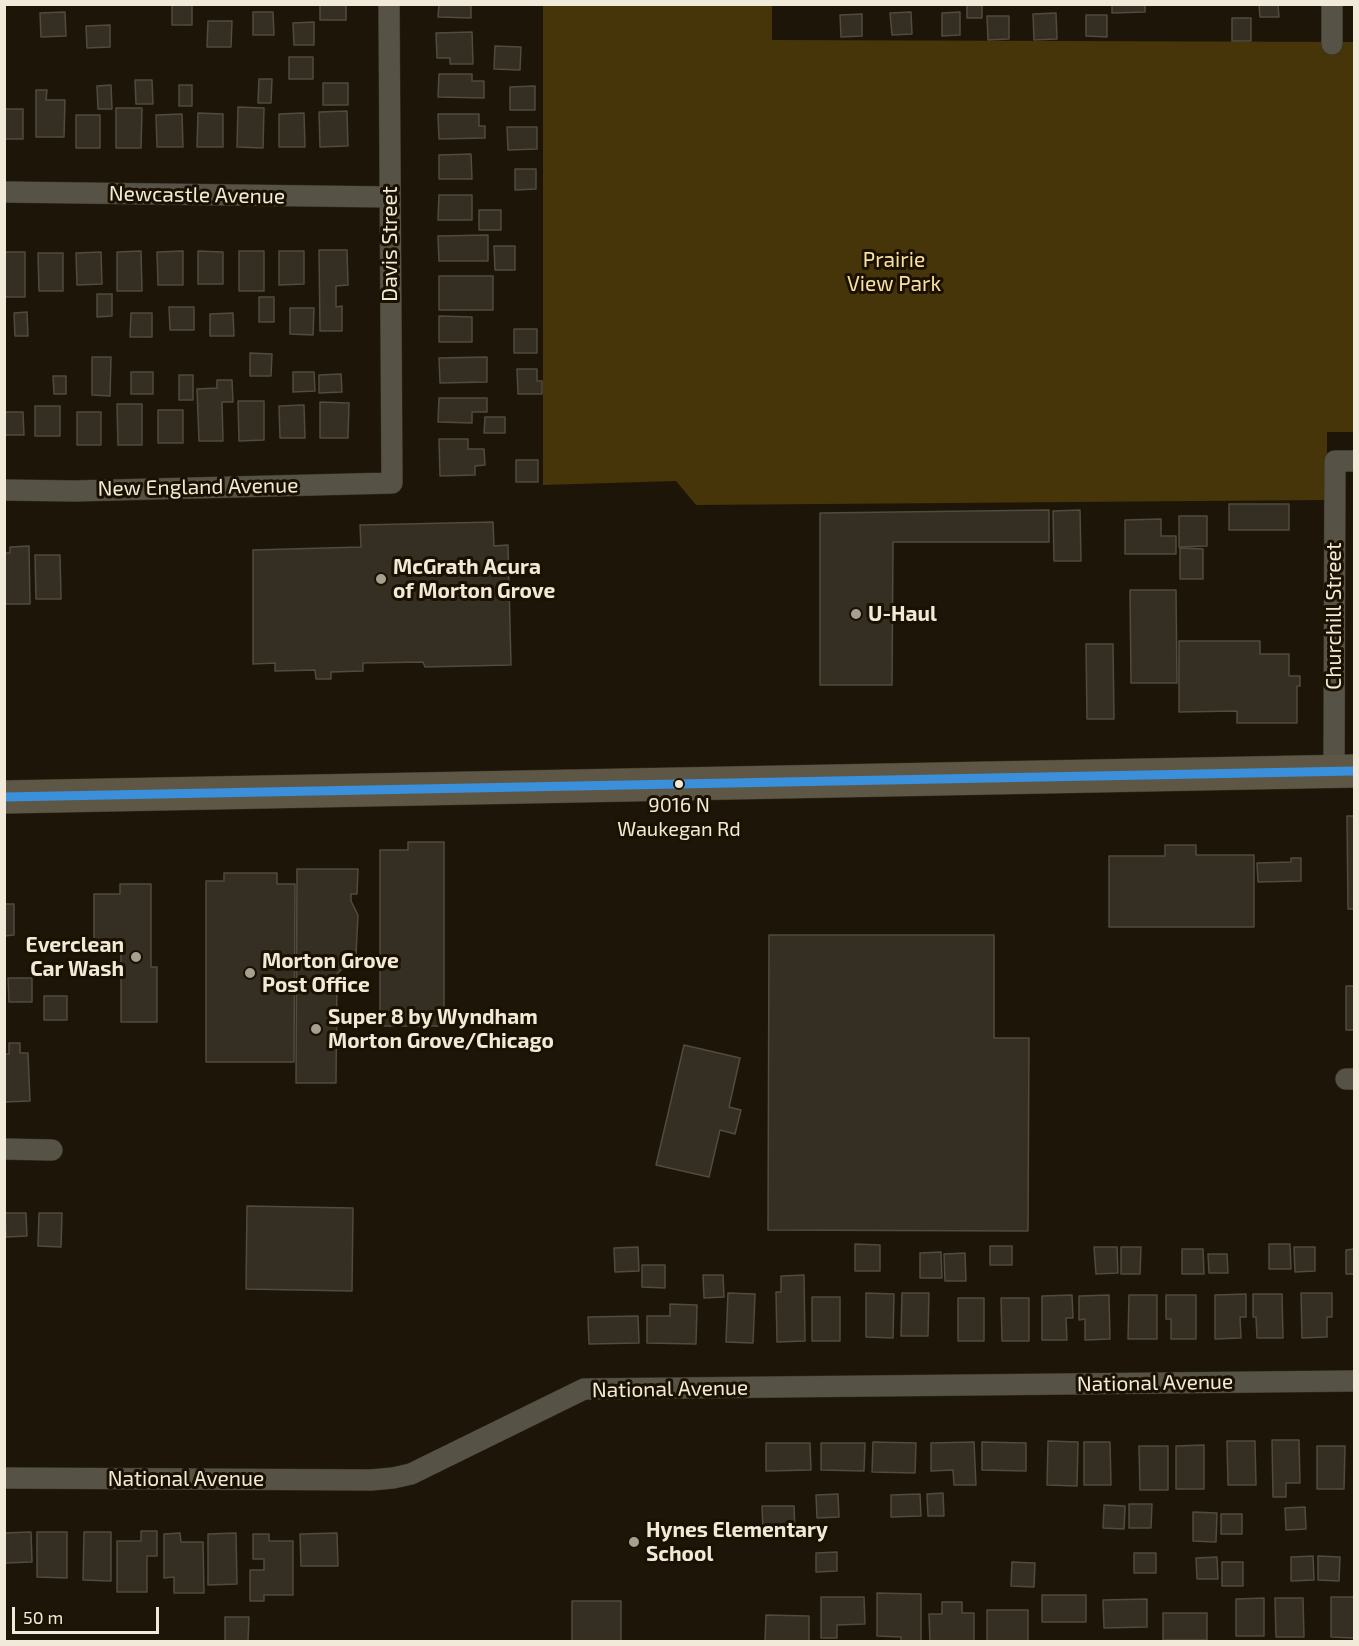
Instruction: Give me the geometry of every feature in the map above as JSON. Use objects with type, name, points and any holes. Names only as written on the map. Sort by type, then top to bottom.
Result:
[{"type":"main road","points":[[4,797],[1344,772]]},
{"type":"street","name":"Davis Street","points":[[389,4],[392,483]]},
{"type":"street","points":[[1332,4],[1332,44]]},
{"type":"street","name":"Newcastle Avenue","points":[[4,192],[390,197]]},
{"type":"street","name":"Churchill Street","points":[[1344,772],[1345,461]]},
{"type":"street","name":"New England Avenue","points":[[4,490],[74,491],[392,483]]},
{"type":"street","points":[[4,1149],[52,1150]]},
{"type":"street","name":"National Avenue","points":[[4,1478],[393,1479],[411,1474],[585,1389],[1354,1381]]},
{"type":"green space","name":"Prairie View Park","points":[[543,5],[772,5],[772,40],[1354,42],[1354,432],[1327,432],[1327,500],[696,505],[676,481],[543,485]]},
{"type":"building","points":[[172,4],[192,4],[192,25],[172,25]]},
{"type":"building","points":[[320,4],[346,4],[346,20],[320,20]]},
{"type":"building","points":[[439,4],[471,4],[471,18],[438,17]]},
{"type":"building","points":[[967,4],[982,4],[982,18],[967,18]]},
{"type":"building","points":[[1112,4],[1145,4],[1145,12],[1112,13]]},
{"type":"building","points":[[1259,4],[1292,5],[1278,5],[1279,17],[1260,17]]},
{"type":"building","points":[[65,12],[66,36],[41,37],[40,13]]},
{"type":"building","points":[[253,12],[273,12],[274,35],[253,35]]},
{"type":"building","points":[[911,12],[912,34],[892,35],[890,13]]},
{"type":"building","points":[[960,12],[960,35],[942,36],[942,13]]},
{"type":"building","points":[[1056,13],[1057,39],[1034,40],[1033,14]]},
{"type":"building","points":[[862,14],[862,36],[841,37],[840,15]]},
{"type":"building","points":[[1086,15],[1107,15],[1107,37],[1086,36]]},
{"type":"building","points":[[987,16],[1009,16],[1009,39],[988,40]]},
{"type":"building","points":[[1232,18],[1251,18],[1251,41],[1232,41]]},
{"type":"building","points":[[208,21],[232,21],[231,47],[207,47]]},
{"type":"building","points":[[314,22],[314,45],[294,45],[293,23]]},
{"type":"building","points":[[110,25],[110,47],[87,48],[86,26]]},
{"type":"building","points":[[472,32],[473,64],[450,64],[450,58],[437,58],[436,33]]},
{"type":"building","points":[[495,46],[521,47],[520,70],[494,69]]},
{"type":"building","points":[[289,57],[313,57],[313,79],[289,79]]},
{"type":"building","points":[[439,74],[472,74],[472,81],[484,81],[484,98],[438,97]]},
{"type":"building","points":[[259,79],[272,79],[271,103],[258,103]]},
{"type":"building","points":[[135,80],[152,80],[153,104],[136,104]]},
{"type":"building","points":[[323,83],[348,83],[348,105],[323,105]]},
{"type":"building","points":[[111,85],[112,109],[98,109],[97,86]]},
{"type":"building","points":[[179,85],[192,85],[192,106],[179,106]]},
{"type":"building","points":[[535,86],[535,110],[510,110],[510,87]]},
{"type":"building","points":[[36,90],[47,90],[46,100],[65,100],[64,137],[36,137]]},
{"type":"building","points":[[238,107],[264,108],[263,148],[237,147]]},
{"type":"building","points":[[116,108],[142,108],[141,148],[116,148]]},
{"type":"building","points":[[4,109],[23,109],[23,139],[5,139]]},
{"type":"building","points":[[347,111],[348,146],[320,147],[319,112]]},
{"type":"building","points":[[198,113],[223,114],[223,147],[197,147]]},
{"type":"building","points":[[304,113],[305,147],[279,147],[279,114]]},
{"type":"building","points":[[182,114],[183,147],[157,147],[156,115]]},
{"type":"building","points":[[438,114],[479,114],[479,126],[485,126],[485,138],[439,139]]},
{"type":"building","points":[[76,115],[100,115],[100,148],[76,148]]},
{"type":"building","points":[[507,127],[537,127],[537,149],[508,150]]},
{"type":"building","points":[[471,154],[472,179],[439,179],[439,155]]},
{"type":"building","points":[[515,169],[536,169],[536,189],[515,190]]},
{"type":"building","points":[[439,195],[472,195],[472,220],[438,220]]},
{"type":"building","points":[[479,210],[501,210],[501,230],[479,230]]},
{"type":"building","points":[[488,235],[488,261],[439,261],[438,236]]},
{"type":"building","points":[[494,246],[515,246],[515,270],[495,270]]},
{"type":"building","points":[[319,250],[347,250],[348,285],[336,286],[336,307],[342,306],[342,331],[320,331]]},
{"type":"building","points":[[141,251],[142,291],[117,291],[117,252]]},
{"type":"building","points":[[183,251],[183,285],[158,285],[157,252]]},
{"type":"building","points":[[198,251],[223,252],[223,284],[198,284]]},
{"type":"building","points":[[239,251],[264,251],[264,291],[239,291]]},
{"type":"building","points":[[279,251],[304,251],[304,284],[279,285]]},
{"type":"building","points":[[4,252],[25,252],[25,297],[4,297]]},
{"type":"building","points":[[101,252],[102,284],[77,285],[76,253]]},
{"type":"building","points":[[38,253],[63,253],[63,291],[39,291]]},
{"type":"building","points":[[439,276],[493,276],[493,310],[439,310]]},
{"type":"building","points":[[97,294],[112,294],[112,316],[97,317]]},
{"type":"building","points":[[259,297],[274,297],[274,322],[259,322]]},
{"type":"building","points":[[169,307],[194,307],[194,330],[170,330]]},
{"type":"building","points":[[290,308],[314,308],[313,335],[290,334]]},
{"type":"building","points":[[27,312],[28,336],[15,336],[14,313]]},
{"type":"building","points":[[131,313],[152,313],[152,337],[130,337]]},
{"type":"building","points":[[233,313],[234,336],[210,336],[210,314]]},
{"type":"building","points":[[439,316],[472,317],[472,342],[439,342]]},
{"type":"building","points":[[514,329],[537,329],[537,353],[514,353]]},
{"type":"building","points":[[250,353],[272,354],[271,376],[250,376]]},
{"type":"building","points":[[92,357],[111,357],[110,396],[92,395]]},
{"type":"building","points":[[487,357],[487,382],[440,383],[439,358]]},
{"type":"building","points":[[517,369],[537,369],[537,381],[542,381],[542,394],[518,394]]},
{"type":"building","points":[[131,372],[153,372],[153,394],[131,394]]},
{"type":"building","points":[[293,372],[314,372],[315,391],[293,392]]},
{"type":"building","points":[[341,374],[342,392],[319,393],[319,375]]},
{"type":"building","points":[[179,375],[193,375],[193,400],[179,400]]},
{"type":"building","points":[[53,376],[66,376],[66,394],[54,394]]},
{"type":"building","points":[[217,380],[232,380],[233,402],[222,402],[223,441],[199,441],[197,389],[217,388]]},
{"type":"building","points":[[439,398],[487,398],[487,412],[472,412],[472,423],[438,422]]},
{"type":"building","points":[[238,401],[264,401],[264,440],[239,441]]},
{"type":"building","points":[[320,402],[349,403],[348,438],[320,438]]},
{"type":"building","points":[[117,404],[142,404],[142,445],[118,445]]},
{"type":"building","points":[[304,405],[305,438],[280,438],[279,406]]},
{"type":"building","points":[[35,406],[60,406],[60,436],[35,436]]},
{"type":"building","points":[[158,410],[183,410],[183,443],[158,443]]},
{"type":"building","points":[[4,412],[23,412],[24,435],[4,435]]},
{"type":"building","points":[[77,412],[101,412],[101,445],[77,445]]},
{"type":"building","points":[[485,417],[505,417],[505,433],[484,433]]},
{"type":"building","points":[[439,439],[468,439],[468,449],[484,449],[485,465],[475,466],[475,475],[440,476]]},
{"type":"building","points":[[516,460],[538,460],[538,482],[516,482]]},
{"type":"building","points":[[1229,504],[1289,504],[1289,530],[1229,530]]},
{"type":"building","name":"U-Haul","points":[[1049,510],[1049,542],[893,542],[892,685],[820,685],[820,513]]},
{"type":"building","points":[[1080,510],[1081,561],[1054,561],[1053,511]]},
{"type":"building","points":[[1179,516],[1207,516],[1207,546],[1179,547]]},
{"type":"building","points":[[1161,519],[1161,536],[1176,536],[1176,554],[1125,554],[1125,520]]},
{"type":"building","name":"McGrath Acura of Morton Grove","points":[[493,522],[494,546],[508,545],[511,665],[425,667],[423,662],[363,663],[363,671],[331,672],[331,679],[316,679],[315,670],[275,671],[275,663],[253,664],[253,550],[361,547],[360,525]]},
{"type":"building","points":[[29,546],[30,604],[4,604],[4,553],[10,553],[10,547]]},
{"type":"building","points":[[1180,548],[1203,549],[1203,579],[1180,579]]},
{"type":"building","points":[[35,555],[60,555],[61,599],[36,599]]},
{"type":"building","points":[[1130,590],[1176,590],[1177,683],[1131,683]]},
{"type":"building","points":[[1179,641],[1260,641],[1260,654],[1289,654],[1289,676],[1300,676],[1300,686],[1297,686],[1297,723],[1237,723],[1237,711],[1179,712]]},
{"type":"building","points":[[1086,644],[1113,644],[1114,719],[1087,719]]},
{"type":"building","points":[[1347,816],[1354,816],[1354,909],[1348,909]]},
{"type":"building","points":[[408,842],[444,842],[444,1026],[380,1026],[380,850],[408,850]]},
{"type":"building","points":[[1165,845],[1196,845],[1196,855],[1254,855],[1254,927],[1109,927],[1109,856],[1165,856]]},
{"type":"building","points":[[1291,858],[1301,858],[1301,881],[1258,882],[1257,863],[1291,862]]},
{"type":"building","name":"Super 8 by Wyndham Morton Grove/Chicago","points":[[297,869],[358,869],[357,894],[351,894],[351,901],[358,915],[356,955],[337,974],[336,1083],[296,1083]]},
{"type":"building","name":"Morton Grove Post Office","points":[[224,873],[277,873],[277,884],[295,884],[294,1062],[206,1062],[206,881],[224,881]]},
{"type":"building","name":"Everclean Car Wash","points":[[120,884],[151,884],[151,967],[157,967],[157,1022],[121,1022],[121,948],[94,948],[94,894],[120,894]]},
{"type":"building","points":[[4,904],[14,904],[14,935],[4,936]]},
{"type":"building","points":[[769,935],[994,935],[994,1038],[1029,1038],[1028,1231],[768,1230]]},
{"type":"building","points":[[8,978],[32,978],[32,1002],[9,1002]]},
{"type":"building","points":[[1346,986],[1354,986],[1354,1030],[1346,1030]]},
{"type":"building","points":[[44,996],[67,996],[67,1020],[44,1020]]},
{"type":"building","points":[[9,1043],[20,1043],[20,1053],[28,1053],[30,1101],[4,1102],[4,1054],[9,1054]]},
{"type":"building","points":[[684,1045],[740,1058],[729,1107],[741,1110],[735,1134],[720,1130],[709,1177],[656,1165]]},
{"type":"building","points":[[247,1206],[353,1208],[352,1291],[246,1289]]},
{"type":"building","points":[[5,1213],[26,1213],[27,1236],[6,1237]]},
{"type":"building","points":[[39,1213],[62,1213],[61,1247],[38,1246]]},
{"type":"building","points":[[855,1244],[880,1245],[880,1271],[855,1271]]},
{"type":"building","points":[[1269,1244],[1290,1244],[1291,1269],[1269,1269]]},
{"type":"building","points":[[990,1246],[1012,1246],[1012,1265],[990,1265]]},
{"type":"building","points":[[638,1247],[639,1271],[615,1272],[614,1248]]},
{"type":"building","points":[[1094,1247],[1117,1247],[1118,1273],[1096,1274]]},
{"type":"building","points":[[1121,1247],[1141,1247],[1140,1274],[1121,1274]]},
{"type":"building","points":[[1294,1247],[1315,1247],[1315,1271],[1295,1272]]},
{"type":"building","points":[[1182,1249],[1203,1249],[1204,1274],[1182,1274]]},
{"type":"building","points":[[1354,1249],[1354,1274],[1346,1274],[1346,1250]]},
{"type":"building","points":[[941,1252],[942,1278],[920,1278],[920,1253]]},
{"type":"building","points":[[965,1253],[966,1281],[945,1281],[944,1254]]},
{"type":"building","points":[[1208,1254],[1227,1254],[1228,1273],[1209,1273]]},
{"type":"building","points":[[642,1265],[665,1265],[665,1288],[642,1287]]},
{"type":"building","points":[[703,1275],[723,1275],[724,1297],[704,1298]]},
{"type":"building","points":[[804,1275],[805,1341],[777,1342],[776,1292],[781,1292],[781,1276]]},
{"type":"building","points":[[728,1293],[755,1294],[753,1343],[726,1342]]},
{"type":"building","points":[[866,1293],[894,1294],[893,1338],[866,1337]]},
{"type":"building","points":[[902,1293],[929,1293],[928,1336],[901,1336]]},
{"type":"building","points":[[1301,1293],[1332,1293],[1332,1317],[1327,1317],[1327,1337],[1302,1338]]},
{"type":"building","points":[[1246,1294],[1246,1317],[1240,1317],[1241,1338],[1215,1339],[1215,1295]]},
{"type":"building","points":[[1253,1294],[1282,1294],[1283,1338],[1257,1338],[1256,1317],[1253,1317]]},
{"type":"building","points":[[1072,1295],[1073,1318],[1066,1318],[1067,1340],[1042,1340],[1042,1296]]},
{"type":"building","points":[[1109,1295],[1110,1339],[1085,1340],[1085,1319],[1079,1320],[1079,1296]]},
{"type":"building","points":[[1129,1295],[1157,1295],[1157,1339],[1128,1339]]},
{"type":"building","points":[[1166,1295],[1196,1295],[1196,1339],[1171,1339],[1171,1319],[1166,1319]]},
{"type":"building","points":[[812,1297],[840,1297],[840,1341],[812,1341]]},
{"type":"building","points":[[958,1298],[984,1298],[984,1341],[958,1341]]},
{"type":"building","points":[[1001,1298],[1029,1298],[1029,1341],[1002,1341]]},
{"type":"building","points":[[670,1304],[697,1305],[696,1344],[647,1343],[647,1316],[670,1316]]},
{"type":"building","points":[[638,1316],[639,1343],[589,1344],[588,1317]]},
{"type":"building","points":[[1272,1440],[1299,1440],[1300,1483],[1286,1483],[1286,1497],[1273,1497]]},
{"type":"building","points":[[1048,1441],[1078,1442],[1077,1486],[1047,1485]]},
{"type":"building","points":[[1227,1441],[1255,1441],[1256,1485],[1228,1485]]},
{"type":"building","points":[[873,1442],[916,1443],[915,1473],[872,1472]]},
{"type":"building","points":[[974,1442],[976,1485],[954,1485],[953,1470],[931,1471],[931,1443]]},
{"type":"building","points":[[982,1442],[1026,1443],[1026,1471],[982,1470]]},
{"type":"building","points":[[1084,1442],[1110,1442],[1111,1485],[1084,1485]]},
{"type":"building","points":[[766,1443],[810,1443],[811,1470],[766,1471]]},
{"type":"building","points":[[821,1443],[865,1443],[864,1471],[821,1470]]},
{"type":"building","points":[[1204,1445],[1204,1489],[1176,1489],[1176,1446]]},
{"type":"building","points":[[1139,1446],[1168,1446],[1168,1490],[1140,1490]]},
{"type":"building","points":[[1317,1446],[1345,1446],[1344,1489],[1317,1489]]},
{"type":"building","points":[[943,1493],[944,1516],[928,1516],[927,1494]]},
{"type":"building","points":[[838,1494],[839,1517],[817,1518],[816,1495]]},
{"type":"building","points":[[920,1494],[921,1516],[891,1517],[891,1495]]},
{"type":"building","points":[[1129,1504],[1152,1504],[1151,1528],[1129,1528]]},
{"type":"building","points":[[1104,1505],[1125,1506],[1124,1529],[1103,1528]]},
{"type":"building","points":[[762,1506],[794,1506],[795,1531],[763,1532]]},
{"type":"building","points":[[1305,1507],[1306,1529],[1286,1530],[1285,1508]]},
{"type":"building","points":[[1193,1512],[1217,1513],[1216,1542],[1193,1541]]},
{"type":"building","points":[[1221,1514],[1242,1514],[1242,1534],[1221,1534]]},
{"type":"building","points":[[141,1531],[157,1531],[157,1556],[147,1556],[147,1592],[117,1592],[117,1541],[141,1541]]},
{"type":"building","points":[[31,1532],[32,1562],[5,1563],[4,1533]]},
{"type":"building","points":[[37,1532],[67,1532],[67,1578],[37,1577]]},
{"type":"building","points":[[84,1532],[111,1532],[111,1581],[83,1580]]},
{"type":"building","points":[[180,1533],[181,1542],[203,1542],[204,1593],[174,1593],[174,1577],[164,1578],[164,1534]]},
{"type":"building","points":[[236,1533],[237,1584],[208,1585],[208,1534]]},
{"type":"building","points":[[337,1533],[338,1566],[301,1566],[300,1534]]},
{"type":"building","points":[[253,1534],[269,1534],[269,1541],[293,1541],[293,1595],[264,1595],[264,1601],[250,1601],[250,1570],[264,1570],[264,1559],[253,1559]]},
{"type":"building","points":[[837,1552],[837,1571],[816,1572],[816,1553]]},
{"type":"building","points":[[1134,1553],[1156,1553],[1156,1573],[1134,1573]]},
{"type":"building","points":[[1313,1556],[1314,1580],[1291,1581],[1291,1557]]},
{"type":"building","points":[[1318,1556],[1340,1557],[1339,1581],[1318,1580]]},
{"type":"building","points":[[1217,1557],[1218,1579],[1197,1579],[1196,1558]]},
{"type":"building","points":[[1012,1562],[1035,1563],[1034,1587],[1011,1586]]},
{"type":"building","points":[[1222,1562],[1243,1562],[1243,1586],[1222,1586]]},
{"type":"building","points":[[877,1593],[921,1594],[921,1642],[901,1642],[901,1637],[877,1636]]},
{"type":"building","points":[[1042,1595],[1086,1595],[1086,1622],[1042,1622]]},
{"type":"building","points":[[821,1597],[864,1597],[865,1624],[837,1625],[837,1638],[821,1638]]},
{"type":"building","points":[[1331,1597],[1354,1597],[1354,1638],[1331,1637]]},
{"type":"building","points":[[1264,1598],[1264,1636],[1236,1636],[1236,1599]]},
{"type":"building","points":[[1275,1598],[1303,1598],[1304,1637],[1276,1637]]},
{"type":"building","points":[[1147,1599],[1147,1627],[1104,1628],[1103,1600]]},
{"type":"building","points":[[572,1601],[621,1601],[621,1642],[572,1642]]},
{"type":"building","points":[[942,1602],[962,1602],[962,1613],[974,1613],[974,1642],[930,1642],[929,1614],[942,1614]]},
{"type":"building","points":[[987,1610],[1028,1610],[1028,1642],[987,1642]]},
{"type":"building","points":[[1163,1613],[1207,1613],[1207,1640],[1163,1640]]},
{"type":"building","points":[[766,1615],[809,1616],[809,1642],[765,1642]]},
{"type":"building","points":[[225,1617],[249,1617],[248,1642],[225,1642]]},
{"type":"transit line","points":[[4,797],[1354,771]]},
{"type":"place","name":"McGrath Acura of Morton Grove","points":[[381,579]]},
{"type":"place","name":"U-Haul","points":[[856,614]]},
{"type":"place","name":"9016 N Waukegan Rd","points":[[679,784]]},
{"type":"place","name":"Everclean Car Wash","points":[[136,957]]},
{"type":"place","name":"Morton Grove Post Office","points":[[250,973]]},
{"type":"place","name":"Super 8 by Wyndham Morton Grove/Chicago","points":[[316,1029]]},
{"type":"place","name":"Hynes Elementary School","points":[[634,1542]]}]
